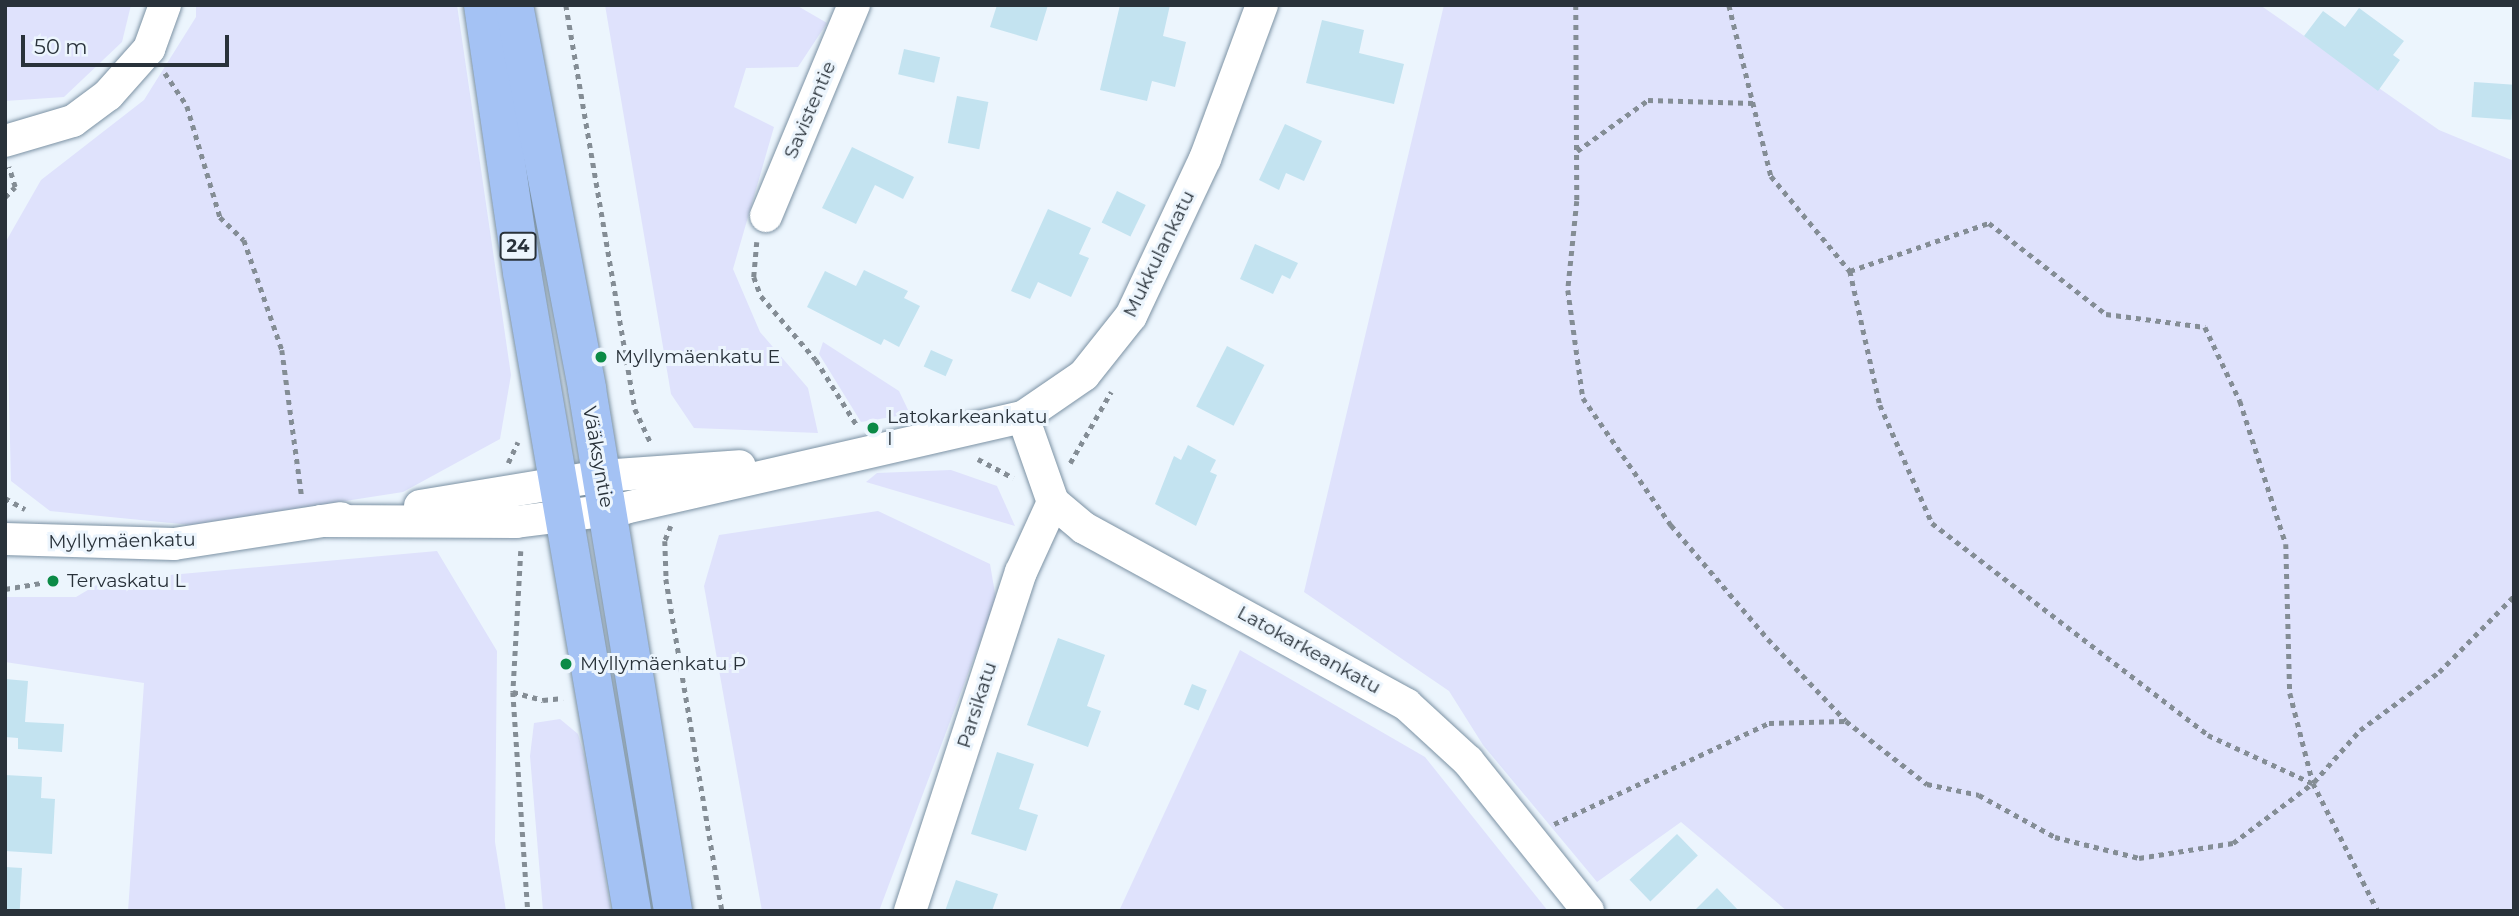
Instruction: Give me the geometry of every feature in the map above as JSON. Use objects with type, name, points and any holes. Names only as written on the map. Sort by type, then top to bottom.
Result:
[{"type":"highway","name":"24","points":[[483,5],[560,501],[632,911]]},
{"type":"highway","name":"Vääksyntie","points":[[514,5],[604,493],[673,911]]},
{"type":"street","points":[[5,141],[73,121],[108,95],[149,49],[165,5]]},
{"type":"street","name":"Savistentie","points":[[766,216],[854,5]]},
{"type":"street","name":"Mukkulankatu","points":[[604,493],[854,442],[1023,417],[1084,375],[1131,316],[1205,159],[1262,5]]},
{"type":"street","points":[[1023,417],[1053,502]]},
{"type":"street","name":"Myllymäenkatu","points":[[5,539],[174,544],[313,522],[560,501],[604,493]]},
{"type":"street","name":"Latokarkeankatu","points":[[1053,502],[1084,528],[1315,650],[1407,705],[1468,761],[1588,911]]},
{"type":"street","name":"Parsikatu","points":[[909,911],[1021,572],[1053,502]]},
{"type":"path","points":[[1576,5],[1577,152],[1568,290],[1583,398],[1671,525],[1846,721],[1927,784],[1979,794],[2055,836],[2138,858],[2233,843],[2313,783],[2360,730],[2439,672],[2514,596]]},
{"type":"path","points":[[1729,5],[1771,176],[1850,271],[1880,405],[1932,523],[2208,736],[2313,783]]},
{"type":"path","points":[[149,49],[187,106],[220,217],[244,240],[282,350],[313,522]]},
{"type":"path","points":[[1577,152],[1648,100],[1753,103]]},
{"type":"path","points":[[5,155],[15,187],[5,197]]},
{"type":"path","points":[[766,216],[755,248],[754,277],[761,296],[816,360],[854,442]]},
{"type":"path","points":[[1850,271],[1989,223],[2106,314],[2205,327],[2241,401],[2286,544],[2290,693],[2313,783],[2378,911]]},
{"type":"path","points":[[5,589],[53,581]]},
{"type":"path","points":[[513,692],[528,911]]},
{"type":"path","points":[[1527,837],[1769,723],[1846,721]]},
{"type":"shaded area","points":[[5,5],[131,5],[122,42],[64,97],[5,101]]},
{"type":"shaded area","points":[[196,5],[457,5],[511,375],[500,439],[403,492],[191,525],[50,511],[11,481],[5,243],[41,180],[144,100],[196,17]]},
{"type":"shaded area","points":[[605,5],[796,5],[827,23],[798,67],[746,68],[734,107],[774,127],[733,269],[760,332],[808,388],[818,433],[694,428],[671,394]]},
{"type":"shaded area","points":[[1444,5],[2260,5],[2439,130],[2514,161],[2514,911],[1787,911],[1681,822],[1597,882],[1483,745],[1449,691],[1304,592]]},
{"type":"shaded area","points":[[823,342],[899,391],[910,414],[861,422],[819,354]]},
{"type":"shaded area","points":[[951,470],[997,486],[1015,526],[866,482],[877,473]]},
{"type":"shaded area","points":[[878,511],[990,564],[996,599],[879,911],[762,911],[704,586],[719,535]]},
{"type":"shaded area","points":[[437,551],[497,651],[495,842],[506,911],[128,911],[144,683],[5,662],[5,597],[76,597],[103,581]]},
{"type":"shaded area","points":[[1240,650],[1425,757],[1548,911],[1119,911]]},
{"type":"shaded area","points":[[560,719],[578,734],[585,758],[611,911],[543,911],[530,756],[534,723]]},
{"type":"building","points":[[997,5],[1048,5],[1037,41],[990,27]]},
{"type":"building","points":[[1120,5],[1170,5],[1163,36],[1186,42],[1175,87],[1152,81],[1147,101],[1100,90]]},
{"type":"building","points":[[2359,8],[2404,41],[2393,55],[2400,60],[2378,91],[2304,36],[2323,11],[2345,27]]},
{"type":"building","points":[[1322,20],[1364,30],[1359,53],[1404,64],[1394,104],[1306,83]]},
{"type":"building","points":[[904,49],[940,57],[934,83],[898,74]]},
{"type":"building","points":[[2474,82],[2514,85],[2511,120],[2472,117]]},
{"type":"building","points":[[957,96],[988,102],[979,149],[948,143]]},
{"type":"building","points":[[1285,124],[1322,141],[1304,181],[1286,173],[1279,190],[1259,180]]},
{"type":"building","points":[[852,147],[914,177],[903,199],[875,185],[856,224],[822,208]]},
{"type":"building","points":[[1117,191],[1146,205],[1130,236],[1102,222]]},
{"type":"building","points":[[1048,209],[1091,228],[1079,254],[1089,258],[1071,297],[1038,282],[1030,299],[1011,291]]},
{"type":"building","points":[[1255,244],[1298,263],[1290,279],[1282,275],[1273,294],[1240,279]]},
{"type":"building","points":[[864,270],[908,291],[904,298],[920,306],[899,347],[884,339],[881,345],[807,307],[825,271],[856,286]]},
{"type":"building","points":[[1227,346],[1264,365],[1234,426],[1196,407]]},
{"type":"building","points":[[931,350],[953,360],[946,376],[924,366]]},
{"type":"building","points":[[1188,445],[1216,460],[1210,472],[1217,475],[1196,526],[1155,504],[1174,456],[1181,460]]},
{"type":"building","points":[[1058,638],[1105,655],[1087,706],[1101,711],[1088,747],[1027,725]]},
{"type":"building","points":[[5,679],[28,681],[25,722],[64,724],[62,752],[18,749],[18,738],[5,737]]},
{"type":"building","points":[[1192,684],[1207,690],[1199,710],[1184,704]]},
{"type":"building","points":[[997,752],[1034,764],[1019,809],[1038,815],[1026,851],[971,834]]},
{"type":"building","points":[[5,775],[42,777],[41,798],[55,799],[52,854],[5,851]]},
{"type":"building","points":[[1677,834],[1698,856],[1650,901],[1630,880]]},
{"type":"building","points":[[5,867],[22,868],[20,911],[5,911]]},
{"type":"building","points":[[956,880],[998,894],[992,911],[945,911]]},
{"type":"building","points":[[1717,888],[1739,911],[1694,911]]},
{"type":"place","name":"Myllymäenkatu E","points":[[601,357]]},
{"type":"place","name":"Latokarkeankatu I","points":[[873,428]]},
{"type":"place","name":"Tervaskatu L","points":[[53,581]]},
{"type":"place","name":"Myllymäenkatu P","points":[[566,664]]}]
